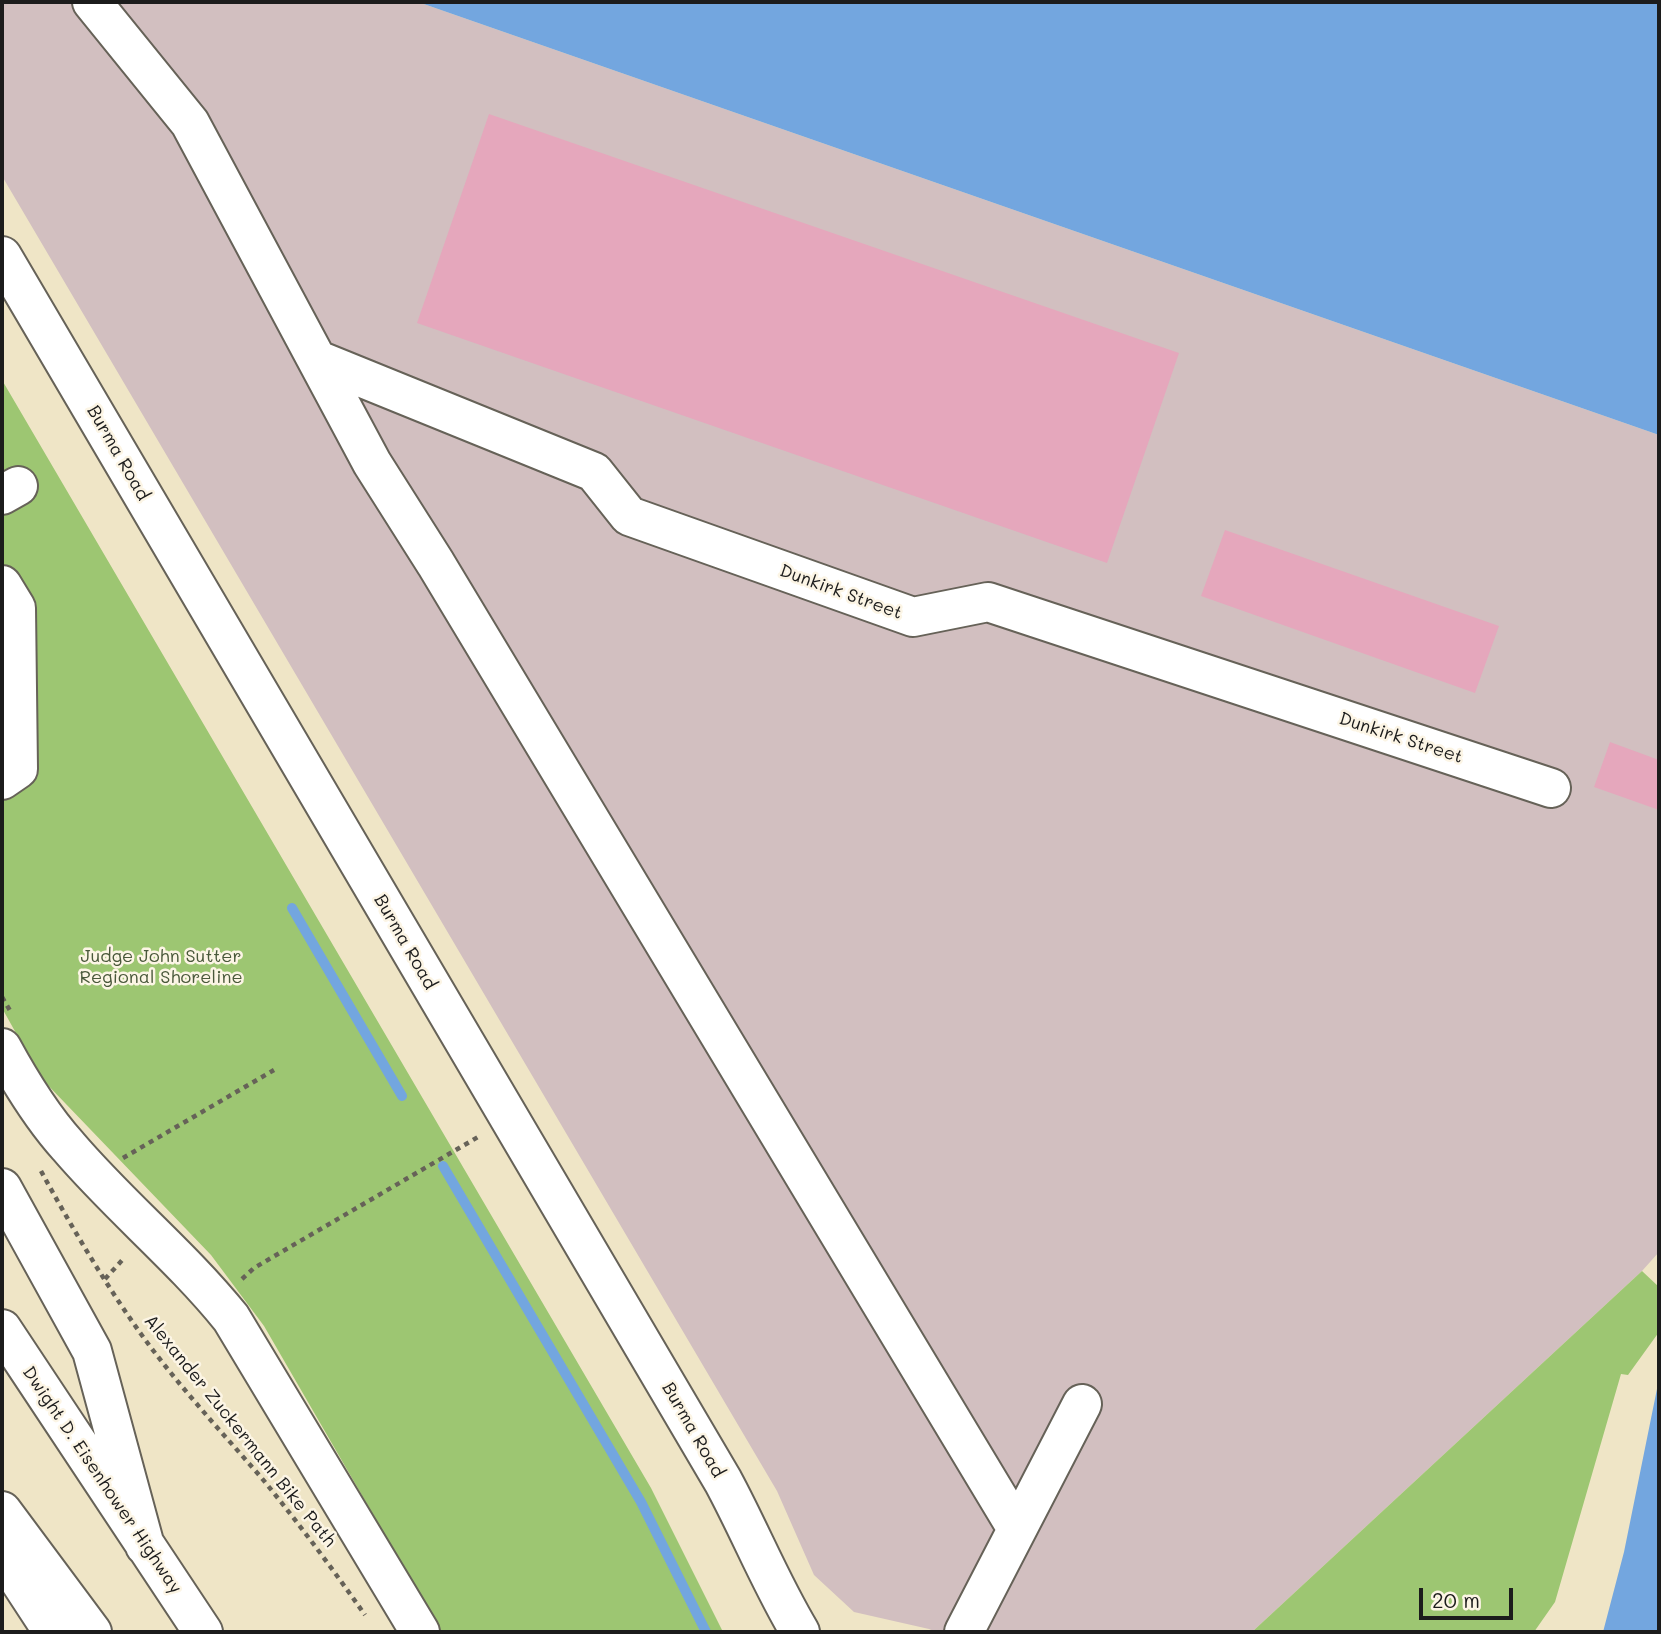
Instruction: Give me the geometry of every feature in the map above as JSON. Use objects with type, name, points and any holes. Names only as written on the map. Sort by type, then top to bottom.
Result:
[{"type":"main road","points":[[92,2],[190,122],[372,463],[436,564],[1017,1529]]},
{"type":"main road","name":"Burma Road","points":[[2,256],[711,1461],[741,1515],[784,1607],[800,1632]]},
{"type":"main road","name":"Dunkirk Street","points":[[318,360],[594,472],[629,516],[913,617],[988,601],[1551,788]]},
{"type":"main road","points":[[2,584],[16,608],[18,769],[2,780]]},
{"type":"main road","points":[[8,1033],[25,1089],[66,1145],[200,1282],[230,1318],[420,1632]]},
{"type":"main road","points":[[2,1188],[92,1351],[145,1546]]},
{"type":"main road","name":"Dwight D. Eisenhower Highway","points":[[2,1329],[203,1632]]},
{"type":"main road","points":[[964,1632],[1082,1404]]},
{"type":"main road","points":[[2,1514],[80,1632]]},
{"type":"main road","points":[[2,1514],[92,1632]]},
{"type":"main road","points":[[2,1554],[53,1632]]},
{"type":"path","points":[[2,997],[8,1033]]},
{"type":"path","points":[[117,1161],[274,1070]]},
{"type":"path","points":[[234,1274],[240,1282],[254,1268],[478,1137],[485,1145]]},
{"type":"path","name":"Alexander Zuckermann Bike Path","points":[[37,1164],[141,1334],[197,1405],[320,1550],[373,1625]]},
{"type":"shaded area","points":[[2,2],[418,2],[1659,435],[1659,1252],[1642,1271],[1252,1632],[936,1632],[854,1612],[814,1575],[777,1491],[2,176]]},
{"type":"green space","name":"Judge John Sutter Regional Shoreline","points":[[2,380],[651,1488],[723,1632],[441,1632],[264,1326],[211,1255],[41,1078],[2,1008]]},
{"type":"green space","points":[[1642,1271],[1659,1287],[1659,1332],[1628,1375],[1621,1374],[1555,1602],[1534,1632],[1252,1632]]},
{"type":"water","points":[[418,2],[1659,2],[1659,435]]},
{"type":"water","points":[[1659,1379],[1659,1632],[1603,1632],[1624,1552]]},
{"type":"building","points":[[489,114],[1179,353],[1107,563],[417,323]]},
{"type":"building","points":[[1225,530],[1499,626],[1475,693],[1201,596]]},
{"type":"building","points":[[1610,742],[1659,760],[1659,810],[1594,787]]},
{"type":"waterway","points":[[292,908],[402,1096]]},
{"type":"waterway","points":[[443,1166],[641,1502],[706,1632]]}]
